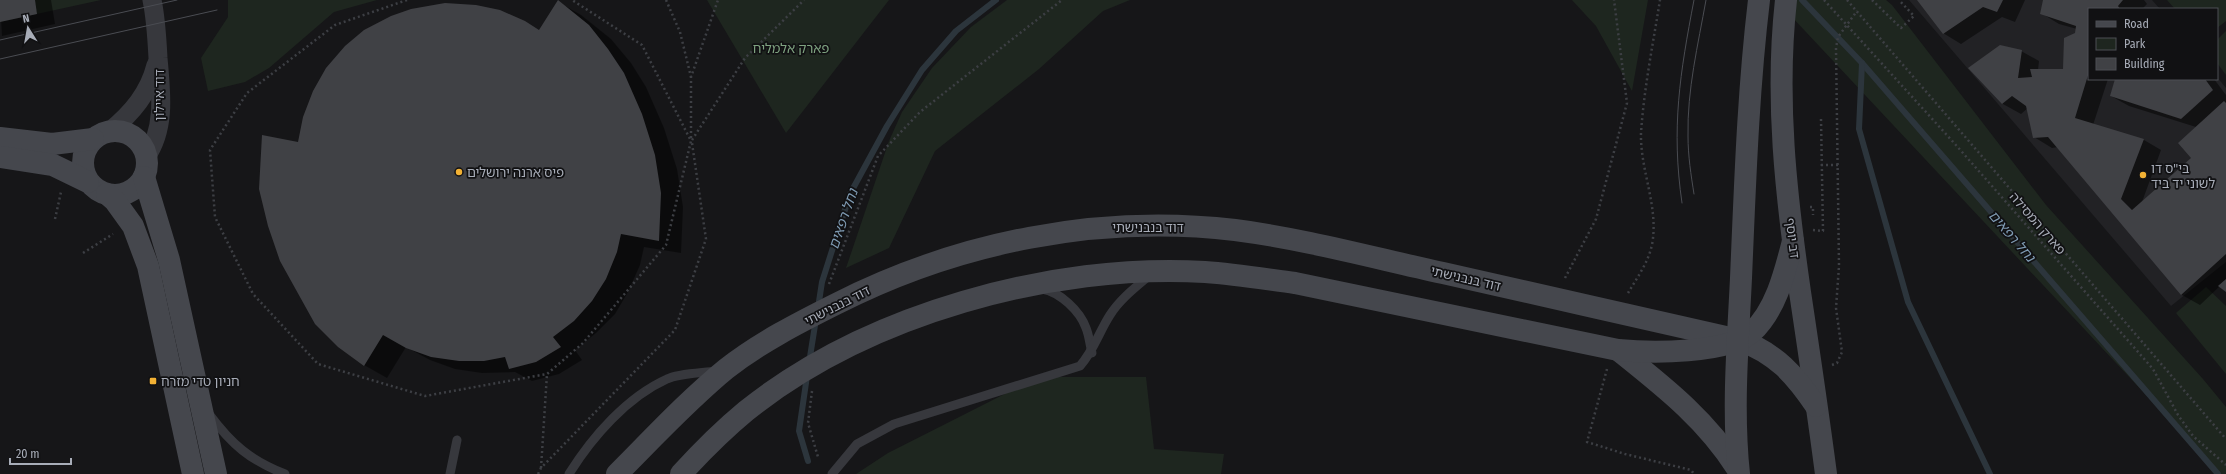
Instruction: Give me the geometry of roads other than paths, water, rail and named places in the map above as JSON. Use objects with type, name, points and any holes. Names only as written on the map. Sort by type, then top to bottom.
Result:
[{"type":"main road","points":[[1739,473],[1736,421],[1739,340],[1750,84],[1759,0]]},
{"type":"main road","name":"דב יוסף","points":[[1786,4],[1781,117],[1792,241],[1826,474]]},
{"type":"main road","points":[[0,138],[52,144],[102,135],[130,134],[144,148],[145,167],[169,260],[216,474]]},
{"type":"main road","points":[[102,135],[84,155],[84,173],[88,182],[93,188],[116,196],[133,190],[145,167]]},
{"type":"main road","points":[[0,157],[53,165],[88,182]]},
{"type":"main road","points":[[107,194],[119,206],[133,226],[148,266],[193,474]]},
{"type":"main road","name":"דוד בנבנישתי","points":[[617,474],[725,370],[781,334],[850,297],[939,261],[1023,238],[1117,227],[1176,226],[1235,230],[1308,242],[1739,340],[1759,348],[1775,358],[1801,384],[1816,406]]},
{"type":"main road","points":[[681,474],[746,411],[806,370],[844,350],[906,321],[946,306],[1026,286],[1116,273],[1204,272],[1295,283],[1615,349],[1645,352],[1688,350],[1718,346],[1739,340],[1758,326],[1770,307],[1786,267],[1792,241]]},
{"type":"main road","points":[[1615,349],[1697,417],[1724,449],[1739,473]]},
{"type":"street","name":"דוד איילון","points":[[145,167],[159,124],[161,105],[156,23],[152,0]]},
{"type":"street","name":"דוד איילון","points":[[102,135],[125,120],[142,99],[149,86],[158,54]]},
{"type":"lane","points":[[832,474],[857,444],[894,424],[1080,366],[1092,353],[1111,314],[1127,294],[1153,272]]},
{"type":"lane","points":[[1026,286],[1046,290],[1063,299],[1078,313],[1086,328],[1092,353]]},
{"type":"lane","points":[[569,474],[580,456],[634,400],[668,378],[725,370]]},
{"type":"lane","points":[[200,402],[235,446],[263,465],[285,474]]},
{"type":"lane","points":[[450,474],[457,440]]},
{"type":"waterway","name":"נחל רפאים","points":[[818,308],[822,282],[850,194],[887,126],[922,70],[956,31],[996,0]]},
{"type":"waterway","name":"נחל רפאים","points":[[1802,0],[1862,63],[2218,474]]},
{"type":"waterway","points":[[1862,63],[1859,129],[1908,302],[1990,474]]},
{"type":"waterway","name":"נחל רפאים","points":[[809,363],[816,319]]},
{"type":"waterway","name":"נחל רפאים","points":[[807,376],[799,431],[808,461]]},
{"type":"tram line","points":[[0,40],[177,0]]},
{"type":"tram line","points":[[1682,203],[1677,150],[1677,125],[1681,77],[1694,0]]},
{"type":"tram line","points":[[1694,194],[1688,136],[1689,102],[1706,0]]},
{"type":"tram line","points":[[0,59],[217,10]]},
{"type":"place","name":"פיס ארנה ירושלים","points":[[459,172]]},
{"type":"place","name":"בי\"ס דו לשוני יד ביד","points":[[2143,175]]},
{"type":"place","name":"חניון טדי מזרח","points":[[153,381]]},
{"type":"park label","name":"פארק אלמליח","points":[[791,48]]}]
